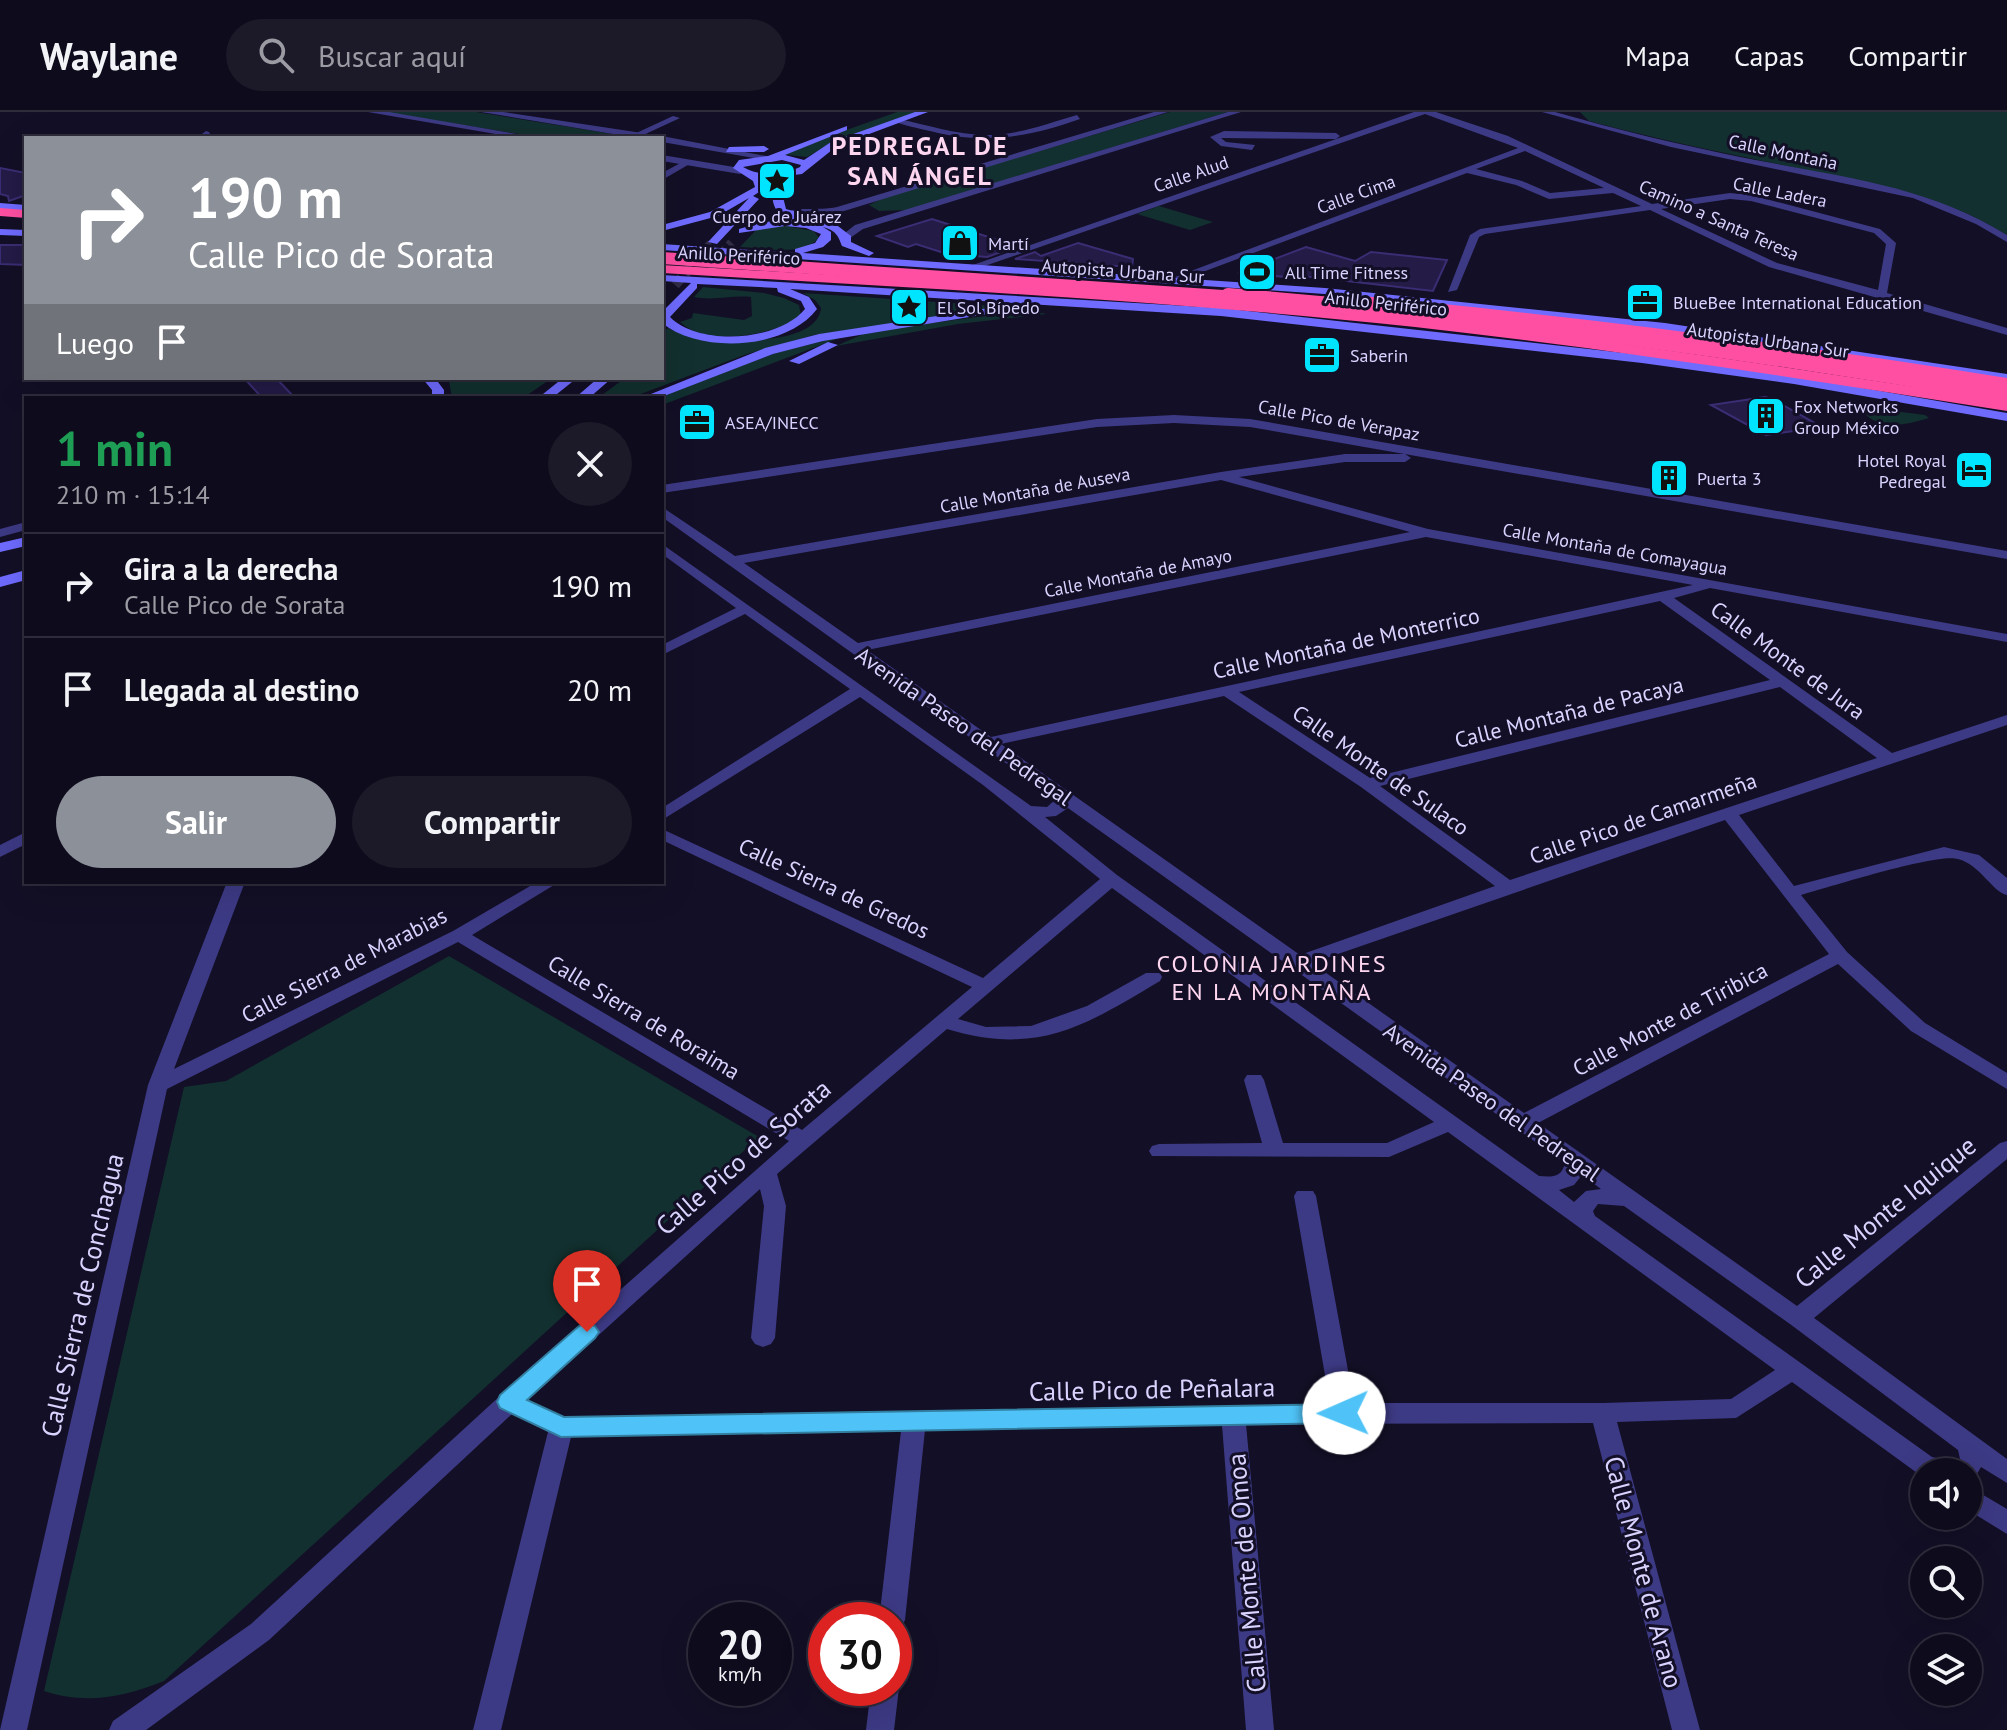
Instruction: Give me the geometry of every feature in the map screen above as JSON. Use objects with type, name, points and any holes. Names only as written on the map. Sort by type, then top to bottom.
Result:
[{"type":"highway","points":[[0,217],[24,223]]},
{"type":"highway","points":[[0,230],[24,224]]},
{"type":"highway","name":"Autopista Urbana Sur","points":[[664,256],[1133,289],[1426,314],[1702,349],[2007,404]]},
{"type":"highway","name":"Anillo Periférico","points":[[664,256],[1068,279],[1418,309],[1896,372],[2007,404]]},
{"type":"highway","name":"Autopista Urbana Sur","points":[[664,267],[1286,306],[1729,357],[2007,404]]},
{"type":"highway","name":"Anillo Periférico","points":[[664,267],[1326,314],[1742,365],[2007,404]]},
{"type":"highway","points":[[814,278],[1030,304]]},
{"type":"highway","points":[[1133,289],[1237,290],[1461,309],[1778,347],[2007,381]]},
{"type":"highway","points":[[1794,380],[2007,404]]},
{"type":"main road","points":[[769,157],[889,112]]},
{"type":"main road","points":[[745,173],[772,176],[795,173],[805,169],[806,163],[834,144],[924,112]]},
{"type":"main road","points":[[724,149],[796,145]]},
{"type":"main road","points":[[664,231],[693,227],[715,230],[716,239],[754,199],[760,188],[758,180],[745,173],[739,165],[742,162],[790,157],[806,163]]},
{"type":"main road","points":[[795,173],[772,198],[785,214],[834,225],[846,236],[846,244],[865,252],[941,264]]},
{"type":"main road","points":[[664,230],[714,214],[760,188]]},
{"type":"main road","points":[[0,206],[24,208]]},
{"type":"main road","points":[[732,243],[760,212]]},
{"type":"main road","points":[[743,231],[783,224],[813,226],[826,232],[827,238],[819,245],[777,253]]},
{"type":"main road","points":[[664,245],[1325,291],[1578,317],[1843,352],[2007,381]]},
{"type":"main road","points":[[664,278],[981,298],[1030,304],[1145,306],[1275,318],[1794,380]]},
{"type":"main road","points":[[664,319],[684,332],[736,337],[785,329],[802,321],[811,311],[808,302],[796,295],[751,283]]},
{"type":"main road","points":[[665,296],[675,285]]},
{"type":"main road","points":[[664,317],[693,286]]},
{"type":"main road","points":[[652,396],[769,351],[869,328],[1030,304],[1063,316]]},
{"type":"main road","points":[[1275,318],[1332,332]]},
{"type":"main road","points":[[795,361],[869,328]]},
{"type":"main road","points":[[1453,339],[1483,348]]},
{"type":"main road","points":[[1696,367],[1747,385]]},
{"type":"main road","points":[[547,396],[568,380]]},
{"type":"main road","points":[[584,396],[604,380]]},
{"type":"main road","points":[[0,548],[24,542]]},
{"type":"main road","points":[[0,582],[24,576]]},
{"type":"street","points":[[372,112],[522,136]]},
{"type":"street","points":[[485,112],[642,136]]},
{"type":"street","points":[[785,214],[828,212],[1164,112]]},
{"type":"street","points":[[846,236],[859,227],[1237,112]]},
{"type":"street","name":"Calle Alud","points":[[972,267],[1422,112]]},
{"type":"street","name":"Camino a Santa Teresa","points":[[1428,112],[1482,129],[1525,148],[1773,265],[2007,332]]},
{"type":"street","name":"Calle Montaña","points":[[1546,112],[1664,143],[1927,199],[2007,239]]},
{"type":"street","points":[[898,121],[960,136],[992,138],[1024,134],[1077,117]]},
{"type":"street","points":[[636,135],[676,118]]},
{"type":"street","points":[[1252,147],[1224,144],[1214,137],[1224,134],[1351,136]]},
{"type":"street","points":[[664,139],[769,157]]},
{"type":"street","name":"Calle Cima","points":[[1172,280],[1525,148]]},
{"type":"street","points":[[664,176],[689,162],[724,149]]},
{"type":"street","points":[[664,158],[745,173]]},
{"type":"street","points":[[1467,170],[1519,183],[1549,196],[1613,190]]},
{"type":"street","name":"Calle Ladera","points":[[1452,290],[1478,233],[1738,197],[1869,228],[1891,243],[1882,295]]},
{"type":"street","points":[[870,200],[864,209],[885,215],[909,212]]},
{"type":"street","name":"Calle Pico de Verapaz","points":[[664,489],[1097,423],[1208,419],[1373,443],[2007,555]]},
{"type":"street","name":"Calle Montaña de Auseva","points":[[1345,458],[1373,443]]},
{"type":"street","name":"Calle Montaña de Auseva","points":[[732,561],[1221,476],[1345,458],[1457,458]]},
{"type":"street","name":"Calle Montaña de Comayagua","points":[[1221,476],[1427,533],[2007,638]]},
{"type":"street","name":"Avenida Paseo del Pedregal","points":[[664,512],[1798,1318],[2007,1473]]},
{"type":"street","points":[[0,533],[24,527]]},
{"type":"street","name":"Calle Montaña de Amayo","points":[[855,648],[1427,533]]},
{"type":"street","name":"Avenida Paseo del Pedregal","points":[[664,549],[1027,811],[1111,879],[1914,1458]]},
{"type":"street","name":"Calle Montaña de Monterrico","points":[[988,742],[1714,586]]},
{"type":"street","name":"Calle Monte de Jura","points":[[1663,596],[1889,759]]},
{"type":"street","points":[[664,650],[745,609]]},
{"type":"street","points":[[775,631],[800,629],[811,618]]},
{"type":"street","points":[[795,645],[808,634],[831,631]]},
{"type":"street","name":"Calle Montaña de Pacaya","points":[[1367,784],[1782,682]]},
{"type":"street","points":[[664,814],[858,691]]},
{"type":"street","name":"Calle Monte de Sulaco","points":[[1227,691],[1367,784],[1508,887]]},
{"type":"street","name":"Calle Pico de Camarmeña","points":[[1295,963],[1508,887],[2007,720]]},
{"type":"street","points":[[1027,811],[1050,812],[1064,803],[1064,797]]},
{"type":"street","points":[[1728,813],[1840,956],[1918,1027],[2007,1082]]},
{"type":"street","points":[[1065,840],[1063,827],[1071,820],[1100,822]]},
{"type":"street","name":"Calle Sierra de Gredos","points":[[664,835],[986,986]]},
{"type":"street","points":[[0,868],[13,844]]},
{"type":"street","points":[[1791,892],[1944,852],[1965,853],[1976,859],[1993,870],[2007,890]]},
{"type":"street","name":"Calle Pico de Sorata","points":[[123,1730],[260,1632],[509,1402],[766,1172],[1111,879]]},
{"type":"street","name":"Calle Sierra de Conchagua","points":[[13,1730],[158,1085],[235,884]]},
{"type":"street","name":"Calle Sierra de Marabias","points":[[158,1085],[459,935],[547,884]]},
{"type":"street","name":"Calle Sierra de Roraima","points":[[459,935],[803,1140]]},
{"type":"street","name":"Calle Monte de Tiribica","points":[[1522,1123],[1840,956]]},
{"type":"street","points":[[944,1022],[987,1033],[1038,1032],[1082,1018],[1153,977]]},
{"type":"street","points":[[1254,1080],[1275,1151]]},
{"type":"street","points":[[1159,1151],[1389,1150],[1449,1124]]},
{"type":"street","name":"Calle Monte Iquique","points":[[1798,1318],[2007,1148]]},
{"type":"street","points":[[1531,1183],[1551,1185],[1567,1181],[1575,1173],[1576,1161]]},
{"type":"street","points":[[763,1338],[775,1206],[766,1172]]},
{"type":"street","points":[[1305,1196],[1344,1413]]},
{"type":"street","points":[[1587,1224],[1582,1211],[1585,1202],[1594,1196],[1628,1198]]},
{"type":"street","name":"Calle Pico de Peñalara","points":[[509,1402],[561,1427],[1344,1413],[1603,1413],[1736,1408],[1791,1371]]},
{"type":"street","name":"Calle Monte de Arano","points":[[1603,1413],[1686,1730]]},
{"type":"street","name":"Calle Monte de Omoa","points":[[1233,1415],[1260,1730]]},
{"type":"street","points":[[894,1602],[914,1421]]},
{"type":"street","points":[[487,1730],[561,1427]]},
{"type":"street","points":[[1968,1444],[1973,1458]]},
{"type":"street","points":[[1982,1506],[2007,1523]]},
{"type":"street","points":[[880,1730],[883,1706]]},
{"type":"green space","points":[[381,112],[476,112],[626,136],[532,136]]},
{"type":"green space","points":[[897,112],[917,112],[829,144],[807,157],[779,154]]},
{"type":"green space","points":[[1170,112],[1228,112],[907,210],[879,211],[869,205],[885,197]]},
{"type":"green space","points":[[1580,112],[2007,112],[2007,235],[1956,209],[1903,192],[1639,134],[1589,121]]},
{"type":"green space","points":[[1159,206],[1213,222],[1190,230],[1137,214]]},
{"type":"green space","points":[[786,226],[814,231],[819,238],[802,248],[771,250],[740,247],[757,229]]},
{"type":"green space","points":[[703,287],[784,298],[799,305],[801,316],[758,333],[723,337],[706,335],[680,322],[692,318],[693,313],[744,320],[752,316],[751,297],[694,297]]},
{"type":"green space","points":[[803,293],[1010,307],[814,335],[747,354],[635,396],[601,396],[622,380],[664,380],[664,331],[668,328],[727,340],[778,338],[799,332],[814,322],[821,308]]},
{"type":"green space","points":[[1031,310],[1046,314],[958,324],[836,346],[870,331]]},
{"type":"green space","points":[[850,334],[664,404],[662,396],[776,353]]},
{"type":"green space","points":[[549,380],[526,396],[452,396],[449,381]]},
{"type":"green space","points":[[1878,409],[1929,418],[1888,425],[1866,415],[1868,411]]},
{"type":"green space","points":[[449,956],[759,1137],[164,1681],[105,1697],[75,1698],[44,1691],[184,1087],[226,1081]]},
{"type":"building","points":[[0,168],[24,173],[24,196],[9,201],[8,196],[0,194]]},
{"type":"building","points":[[932,219],[1018,246],[987,257],[947,254],[916,244],[908,247],[877,236]]},
{"type":"building","points":[[1078,243],[1133,259],[1132,267],[1015,259],[1035,252],[1041,256]]},
{"type":"building","points":[[0,245],[24,245],[24,265],[0,264]]},
{"type":"building","points":[[1306,247],[1355,261],[1371,252],[1447,260],[1433,291],[1303,276],[1238,273]]},
{"type":"building","points":[[246,380],[278,380],[293,396],[260,396]]},
{"type":"building","name":"Fox Networks Group México","points":[[1765,397],[1822,427],[1766,435],[1711,405]]},
{"type":"tunnel","points":[[675,285],[713,242]]},
{"type":"tunnel","points":[[709,268],[732,243]]},
{"type":"place","name":"Cuerpo de Juárez","points":[[777,181]]},
{"type":"place","name":"Martí","points":[[960,243]]},
{"type":"place","name":"All Time Fitness","points":[[1257,272]]},
{"type":"place","name":"BlueBee International Education","points":[[1645,302]]},
{"type":"place","name":"El Sol Bípedo","points":[[909,307]]},
{"type":"place","name":"Saberin","points":[[1322,355]]},
{"type":"place","name":"Fox Networks Group México","points":[[1766,416]]},
{"type":"place","name":"ASEA/INECC","points":[[697,422]]},
{"type":"place","name":"Hotel Royal Pedregal","points":[[1974,470]]},
{"type":"place","name":"Puerta 3","points":[[1669,478]]},
{"type":"district","name":"PEDREGAL DE SAN ÁNGEL","points":[[920,160]]},
{"type":"district","name":"COLONIA JARDINES EN LA MONTAÑA","points":[[1272,977]]},
{"type":"route","points":[[587,1332],[509,1402],[561,1427],[1344,1413]]}]
